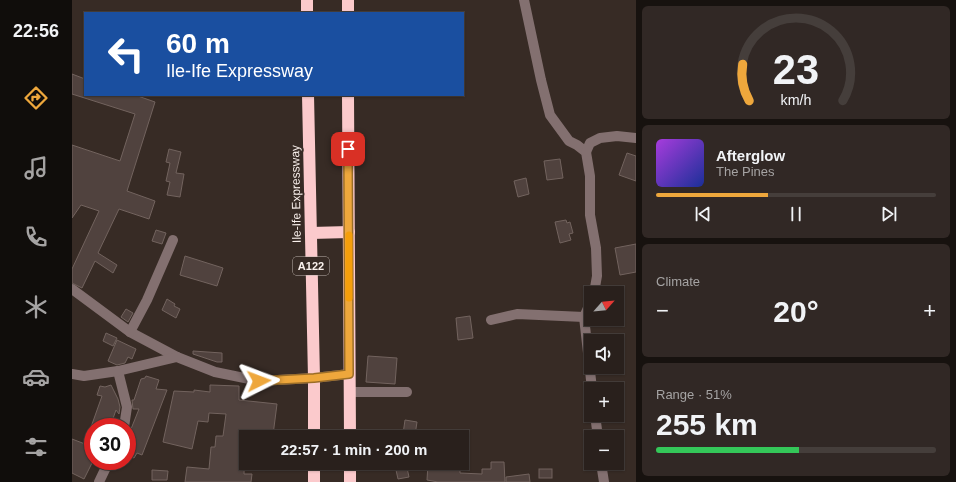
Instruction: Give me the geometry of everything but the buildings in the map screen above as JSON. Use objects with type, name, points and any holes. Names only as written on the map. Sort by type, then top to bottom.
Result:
[{"type":"highway","points":[[307,0],[307,12]]},
{"type":"highway","points":[[348,0],[348,12]]},
{"type":"highway","name":"Ile-Ife Expressway","points":[[308,96],[314,430]]},
{"type":"highway","points":[[348,96],[350,430]]},
{"type":"highway","points":[[311,232],[349,232]]},
{"type":"highway","points":[[314,470],[314,482]]},
{"type":"highway","points":[[350,470],[350,482]]},
{"type":"street","points":[[524,0],[550,115],[569,141],[586,152]]},
{"type":"street","points":[[596,286],[598,276],[596,248],[590,216],[590,176],[586,152],[590,142],[600,138],[617,136],[636,138]]},
{"type":"street","points":[[130,332],[147,300],[173,240]]},
{"type":"street","points":[[72,289],[130,332],[177,357],[215,372],[259,381],[314,378],[349,374]]},
{"type":"street","points":[[491,320],[517,314],[584,317]]},
{"type":"street","points":[[585,326],[591,382]]},
{"type":"street","points":[[72,374],[84,376],[118,371],[177,357]]},
{"type":"street","points":[[118,371],[127,407],[125,418]]},
{"type":"street","points":[[351,392],[407,392]]},
{"type":"street","points":[[99,482],[105,470]]},
{"type":"street","points":[[602,470],[604,482]]},
{"type":"slow traffic","points":[[349,235],[349,298]]},
{"type":"route","points":[[259,381],[314,378],[349,374],[348,149]]}]
